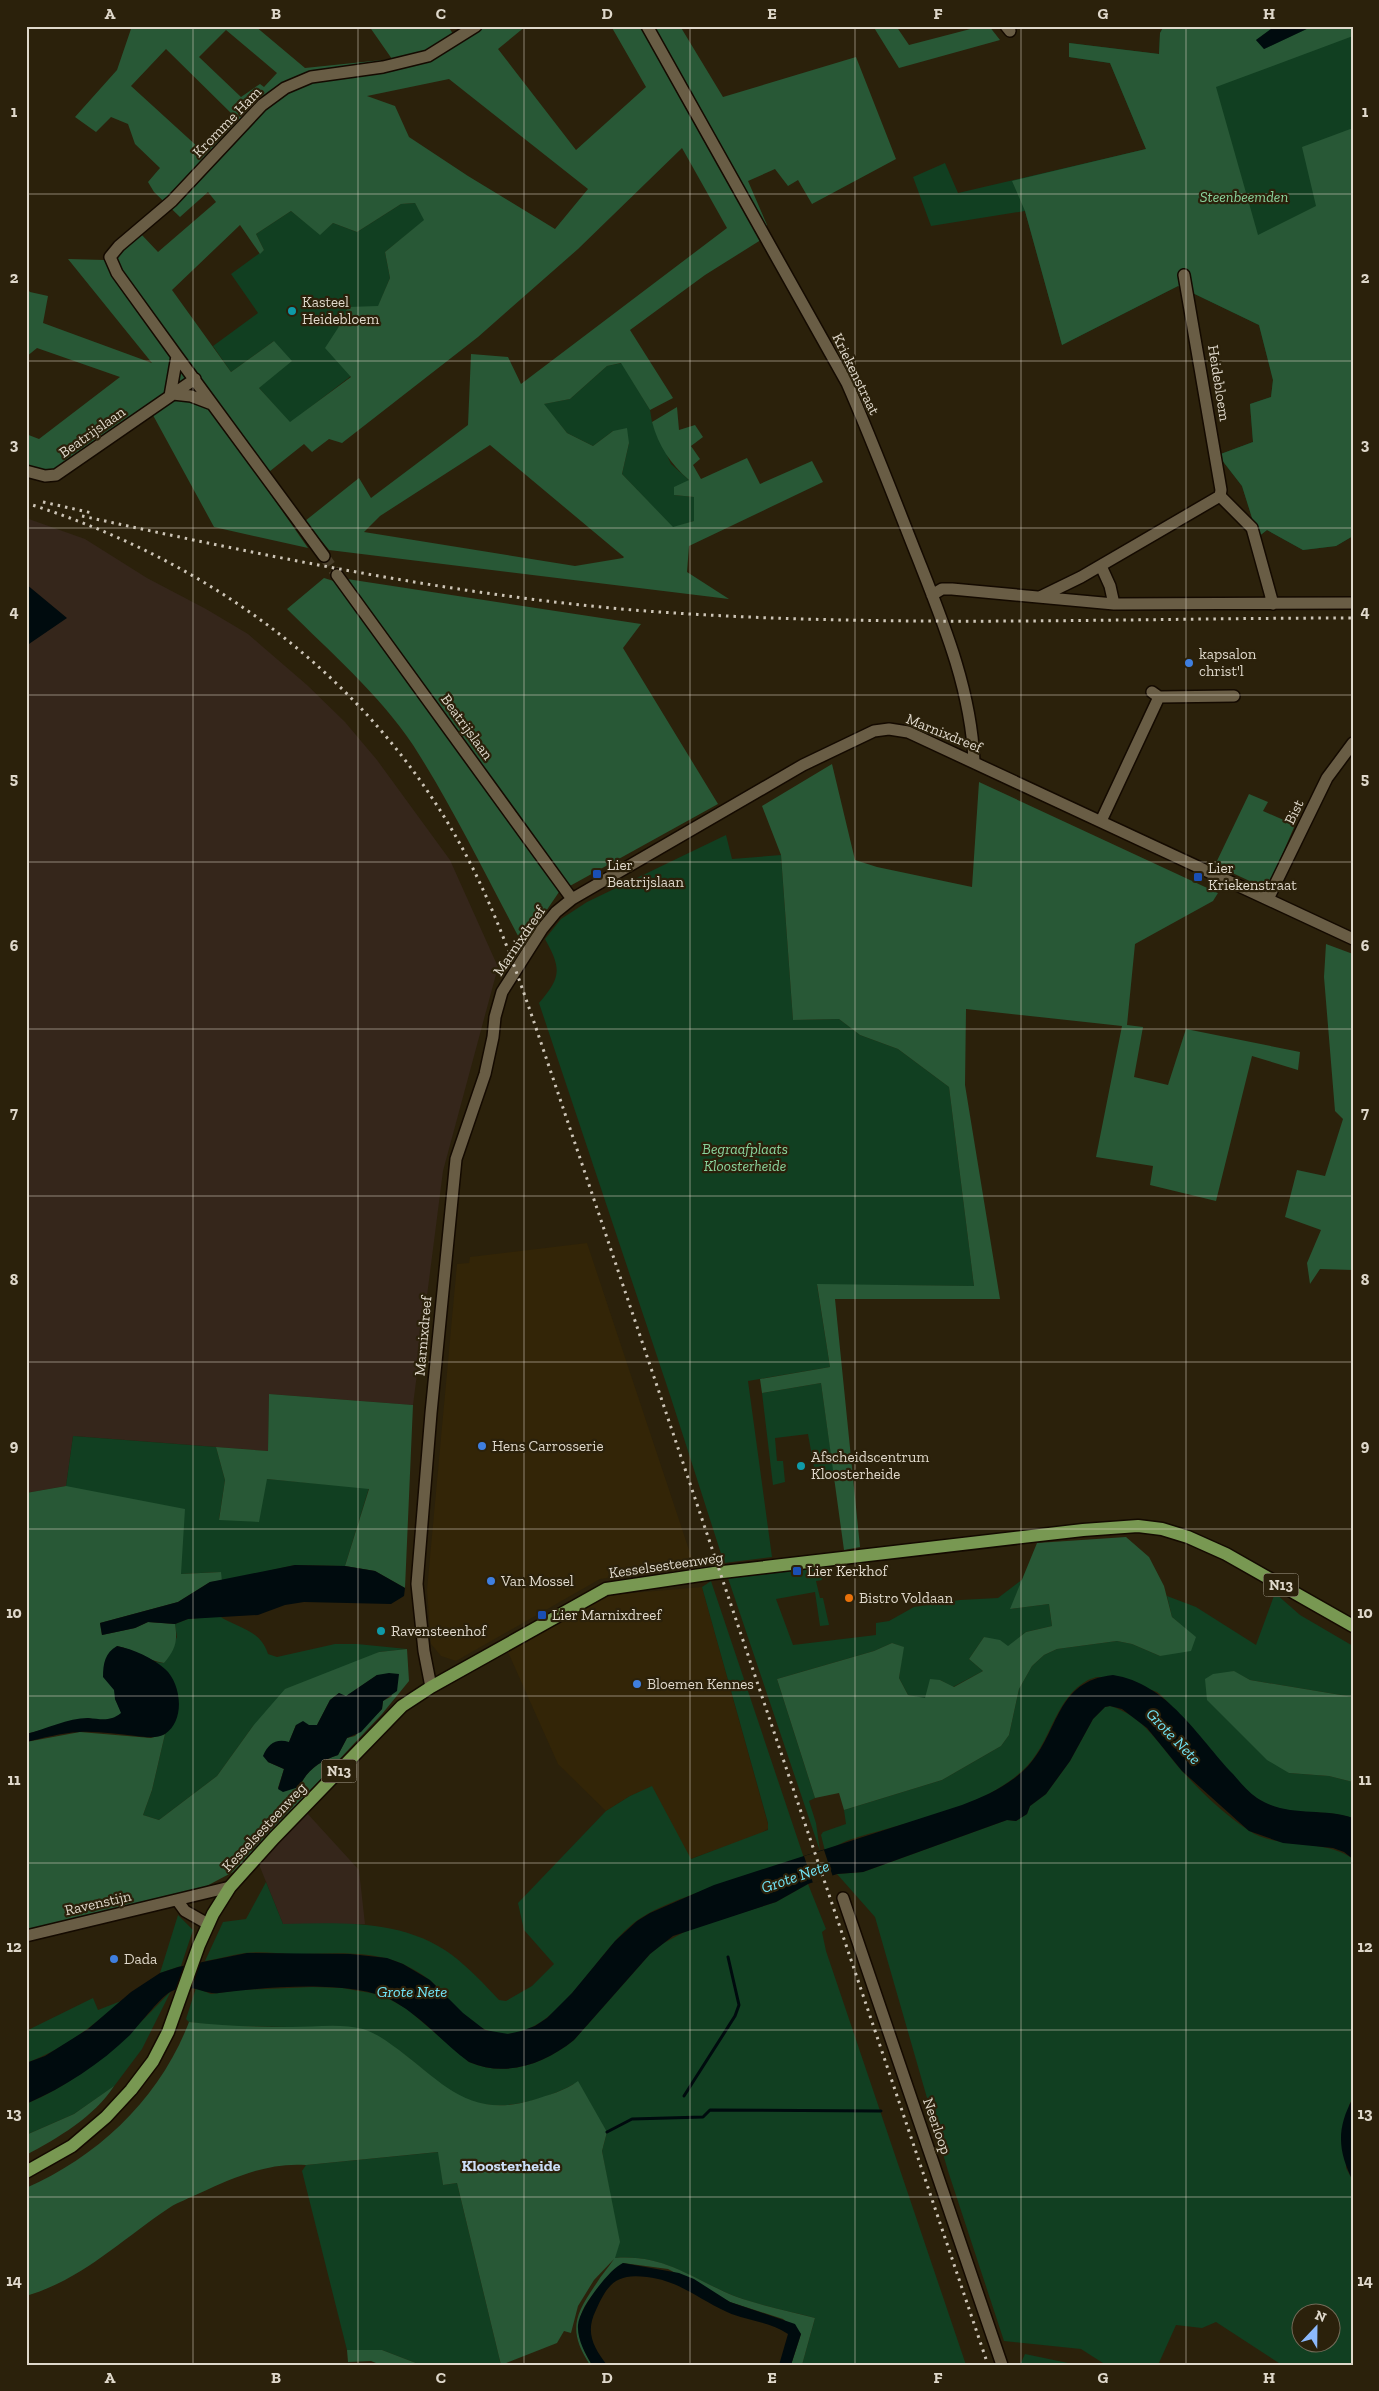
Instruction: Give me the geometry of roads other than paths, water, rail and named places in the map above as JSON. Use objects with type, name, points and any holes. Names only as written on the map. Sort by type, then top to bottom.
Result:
[{"type":"main road","name":"Kesselsesteenweg","points":[[26,2172],[72,2146],[119,2104],[153,2061],[173,2022],[199,1945],[208,1924],[230,1887],[274,1838],[402,1706],[431,1687],[606,1589],[714,1573],[1131,1526],[1174,1532],[1209,1545],[1353,1626]]},
{"type":"street","name":"Kromme Ham","points":[[177,356],[118,273],[110,258],[118,246],[172,201],[262,105],[275,94],[311,77],[383,68],[428,56],[476,26]]},
{"type":"street","name":"Kriekenstraat","points":[[647,26],[846,383],[872,442],[932,595],[956,663],[972,734],[974,761]]},
{"type":"street","name":"Heidebloem","points":[[1184,275],[1219,480],[1220,496]]},
{"type":"street","points":[[177,356],[324,556]]},
{"type":"street","points":[[177,356],[172,395],[191,396],[214,404]]},
{"type":"street","name":"Beatrijslaan","points":[[26,471],[45,476],[56,475],[195,379]]},
{"type":"street","points":[[1040,597],[1101,566],[1220,496],[1252,528],[1272,604]]},
{"type":"street","points":[[1101,566],[1110,586],[1114,604]]},
{"type":"street","name":"Beatrijslaan","points":[[337,575],[572,899]]},
{"type":"street","points":[[932,595],[942,589],[952,589],[1114,604],[1353,603]]},
{"type":"street","points":[[1101,821],[1156,694],[1234,696]]},
{"type":"street","name":"Marnixdreef","points":[[431,1687],[424,1650],[417,1584],[432,1403],[456,1159],[485,1074],[495,1017],[502,992],[542,929],[556,912],[572,899],[803,765],[874,731],[889,730],[908,732],[974,761],[1353,939]]},
{"type":"street","name":"Bist","points":[[1268,899],[1327,778],[1353,742]]},
{"type":"street","name":"Ravenstijn","points":[[26,1936],[230,1887]]},
{"type":"street","name":"Neerloop","points":[[844,1898],[1002,2365]]},
{"type":"street","points":[[177,1900],[191,1915],[208,1924]]},
{"type":"water","points":[[1275,26],[1313,26],[1264,49],[1256,40]]},
{"type":"water","points":[[26,584],[67,618],[26,646],[26,621],[29,615],[26,613]]},
{"type":"water","points":[[295,1565],[345,1566],[375,1571],[405,1588],[404,1596],[391,1604],[304,1602],[285,1605],[258,1615],[188,1619],[175,1624],[148,1622],[135,1628],[102,1635],[100,1623],[178,1602],[210,1582]]},
{"type":"water","points":[[117,1646],[149,1658],[165,1669],[170,1675],[178,1692],[179,1702],[176,1720],[172,1728],[162,1736],[155,1737],[79,1732],[26,1742],[26,1734],[57,1724],[80,1718],[109,1719],[121,1713],[115,1699],[114,1690],[103,1677],[106,1659]]},
{"type":"water","points":[[399,1674],[397,1691],[383,1701],[382,1709],[361,1732],[347,1738],[338,1755],[315,1766],[306,1775],[299,1787],[283,1792],[278,1789],[284,1769],[268,1762],[263,1756],[267,1748],[276,1742],[289,1742],[296,1725],[303,1721],[309,1725],[317,1725],[330,1700],[339,1693],[346,1696],[377,1675]]},
{"type":"water","name":"Grote Nete","points":[[1113,1675],[1132,1680],[1150,1689],[1165,1700],[1194,1729],[1244,1787],[1257,1798],[1280,1808],[1328,1813],[1353,1818],[1353,1859],[1344,1852],[1333,1848],[1283,1843],[1249,1831],[1182,1771],[1147,1728],[1122,1709],[1110,1706],[1105,1707],[1093,1719],[1070,1761],[1046,1794],[1030,1806],[1027,1814],[1016,1821],[1007,1820],[863,1872],[837,1874],[808,1884],[776,1902],[673,1936],[650,1954],[574,2040],[537,2062],[524,2066],[497,2069],[469,2062],[405,2008],[378,1995],[358,1990],[334,1987],[285,1987],[213,1993],[186,1988],[172,1991],[168,1994],[119,2046],[94,2065],[68,2082],[26,2104],[26,2063],[45,2056],[88,2029],[131,1992],[160,1973],[178,1967],[247,1953],[350,1954],[387,1958],[403,1964],[430,1980],[463,2013],[485,2030],[508,2034],[535,2026],[547,2018],[572,1993],[615,1941],[637,1921],[650,1913],[714,1885],[962,1805],[989,1794],[1006,1784],[1028,1766],[1047,1738],[1069,1697],[1080,1687],[1094,1679]]},
{"type":"water","points":[[1353,2098],[1353,2181],[1344,2160],[1341,2140],[1344,2120]]},
{"type":"water","points":[[623,2263],[679,2273],[694,2279],[730,2302],[795,2324],[801,2334],[791,2365],[779,2365],[788,2334],[766,2324],[727,2312],[669,2282],[637,2276],[615,2282],[600,2301],[593,2318],[591,2332],[594,2345],[607,2365],[592,2365],[580,2341],[578,2325],[580,2318],[583,2309],[603,2281]]},
{"type":"waterway","points":[[684,2096],[735,2016],[739,2005],[728,1957]]},
{"type":"waterway","points":[[607,2132],[632,2119],[703,2117],[710,2110],[881,2111]]},
{"type":"tunnel","points":[[324,556],[337,575]]},
{"type":"railway","points":[[43,502],[92,513]]},
{"type":"railway","points":[[26,503],[95,528],[160,558],[223,594],[281,636],[335,682],[385,735],[428,792],[466,855],[495,918],[535,1025],[988,2365]]},
{"type":"railway","points":[[82,516],[288,559],[425,584],[563,603],[633,610],[723,616],[903,621],[1353,618]]},
{"type":"place","name":"Kasteel Heidebloem","points":[[292,311]]},
{"type":"place","name":"kapsalon christ'l","points":[[1189,663]]},
{"type":"place","name":"Lier Beatrijslaan","points":[[597,874]]},
{"type":"place","name":"Lier Kriekenstraat","points":[[1198,877]]},
{"type":"place","name":"Hens Carrosserie","points":[[482,1446]]},
{"type":"place","name":"Afscheidscentrum Kloosterheide","points":[[801,1466]]},
{"type":"place","name":"Lier Kerkhof","points":[[797,1571]]},
{"type":"place","name":"Van Mossel","points":[[491,1581]]},
{"type":"place","name":"Bistro Voldaan","points":[[849,1598]]},
{"type":"place","name":"Lier Marnixdreef","points":[[542,1615]]},
{"type":"place","name":"Ravensteenhof","points":[[381,1631]]},
{"type":"place","name":"Bloemen Kennes","points":[[637,1684]]},
{"type":"place","name":"Dada","points":[[114,1959]]},
{"type":"district","name":"Kloosterheide","points":[[511,2165]]},
{"type":"park label","name":"Steenbeemden","points":[[1244,197]]},
{"type":"park label","name":"Begraafplaats Kloosterheide","points":[[745,1158]]}]
